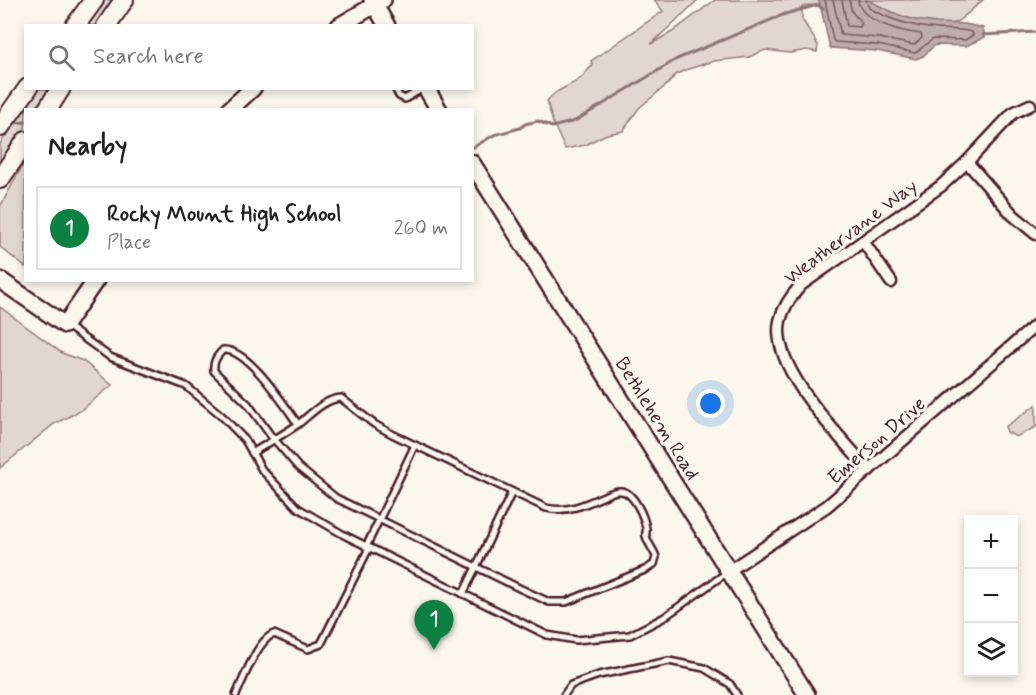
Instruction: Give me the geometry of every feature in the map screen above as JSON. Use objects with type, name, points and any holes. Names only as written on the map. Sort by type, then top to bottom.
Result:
[{"type":"highway","points":[[76,24],[94,0]]},
{"type":"highway","points":[[107,24],[124,0]]},
{"type":"highway","points":[[0,128],[27,90]]},
{"type":"highway","points":[[48,108],[60,90]]},
{"type":"highway","points":[[0,178],[24,144]]},
{"type":"main road","points":[[342,24],[376,2],[386,24]]},
{"type":"main road","points":[[231,108],[252,90]]},
{"type":"main road","points":[[425,90],[438,108]]},
{"type":"main road","name":"Bethlehem Road","points":[[474,166],[807,695]]},
{"type":"main road","points":[[0,280],[65,325],[95,282]]},
{"type":"street","name":"Weathervane Way","points":[[869,470],[823,417],[794,377],[779,337],[783,311],[801,285],[941,186],[1013,113],[1030,105]]},
{"type":"street","points":[[967,162],[1013,215],[1036,234]]},
{"type":"street","points":[[863,241],[891,282]]},
{"type":"street","name":"Emerson Drive","points":[[730,570],[827,506],[1036,325]]},
{"type":"lane","points":[[396,90],[399,96],[405,99],[421,90]]},
{"type":"lane","points":[[65,325],[110,357],[186,386],[221,415],[245,440],[262,470],[298,508],[368,547],[547,635],[576,640],[630,635],[663,618],[730,570]]},
{"type":"lane","points":[[252,453],[274,439],[298,424],[331,400],[342,398],[374,424],[546,508],[562,511],[587,504],[613,492],[626,492],[636,504],[644,521],[647,530],[645,535],[656,558],[654,564],[630,577],[577,598],[558,603],[549,602],[379,520],[336,498],[298,467],[274,439],[248,404],[214,371],[215,360],[223,350],[233,351],[248,363],[267,382],[298,424]]},
{"type":"lane","points":[[236,695],[259,648],[269,635],[274,634],[308,649],[321,644],[415,445]]},
{"type":"lane","points":[[463,594],[512,492]]},
{"type":"lane","points":[[564,695],[571,685],[599,675],[669,661],[704,668],[730,684],[737,695]]},
{"type":"shaded area","points":[[100,0],[118,0],[100,24],[83,24]]},
{"type":"shaded area","points":[[654,0],[698,0],[651,44],[672,32],[715,0],[819,0],[820,6],[802,7],[802,19],[818,45],[817,52],[807,50],[790,53],[765,50],[749,57],[714,61],[685,70],[675,75],[669,83],[639,108],[623,131],[607,134],[586,145],[565,149],[553,123],[547,101],[555,93],[583,76],[593,66],[591,61],[663,11]]},
{"type":"shaded area","points":[[868,0],[983,0],[956,22],[944,24],[910,18]]},
{"type":"shaded area","points":[[36,90],[53,90],[41,108],[24,108]]},
{"type":"shaded area","points":[[24,108],[24,132],[0,168],[0,144]]},
{"type":"shaded area","points":[[24,163],[24,266],[0,247],[0,207]]},
{"type":"shaded area","points":[[0,307],[62,353],[83,361],[112,385],[80,411],[54,424],[0,468]]},
{"type":"shaded area","points":[[1036,405],[1036,427],[1016,437],[1007,432],[1005,427]]},
{"type":"water","points":[[819,0],[868,0],[900,16],[916,20],[965,24],[983,28],[985,37],[966,46],[935,45],[916,59],[877,51],[830,48]]},
{"type":"waterway","points":[[474,147],[494,135],[520,128],[525,124],[538,121],[552,127],[575,121],[677,59],[785,14],[818,5],[823,9]]},
{"type":"waterway","points":[[983,35],[1036,32]]},
{"type":"waterway","points":[[12,123],[24,122]]},
{"type":"place","name":"Rocky Mount High School","points":[[434,650]]}]
